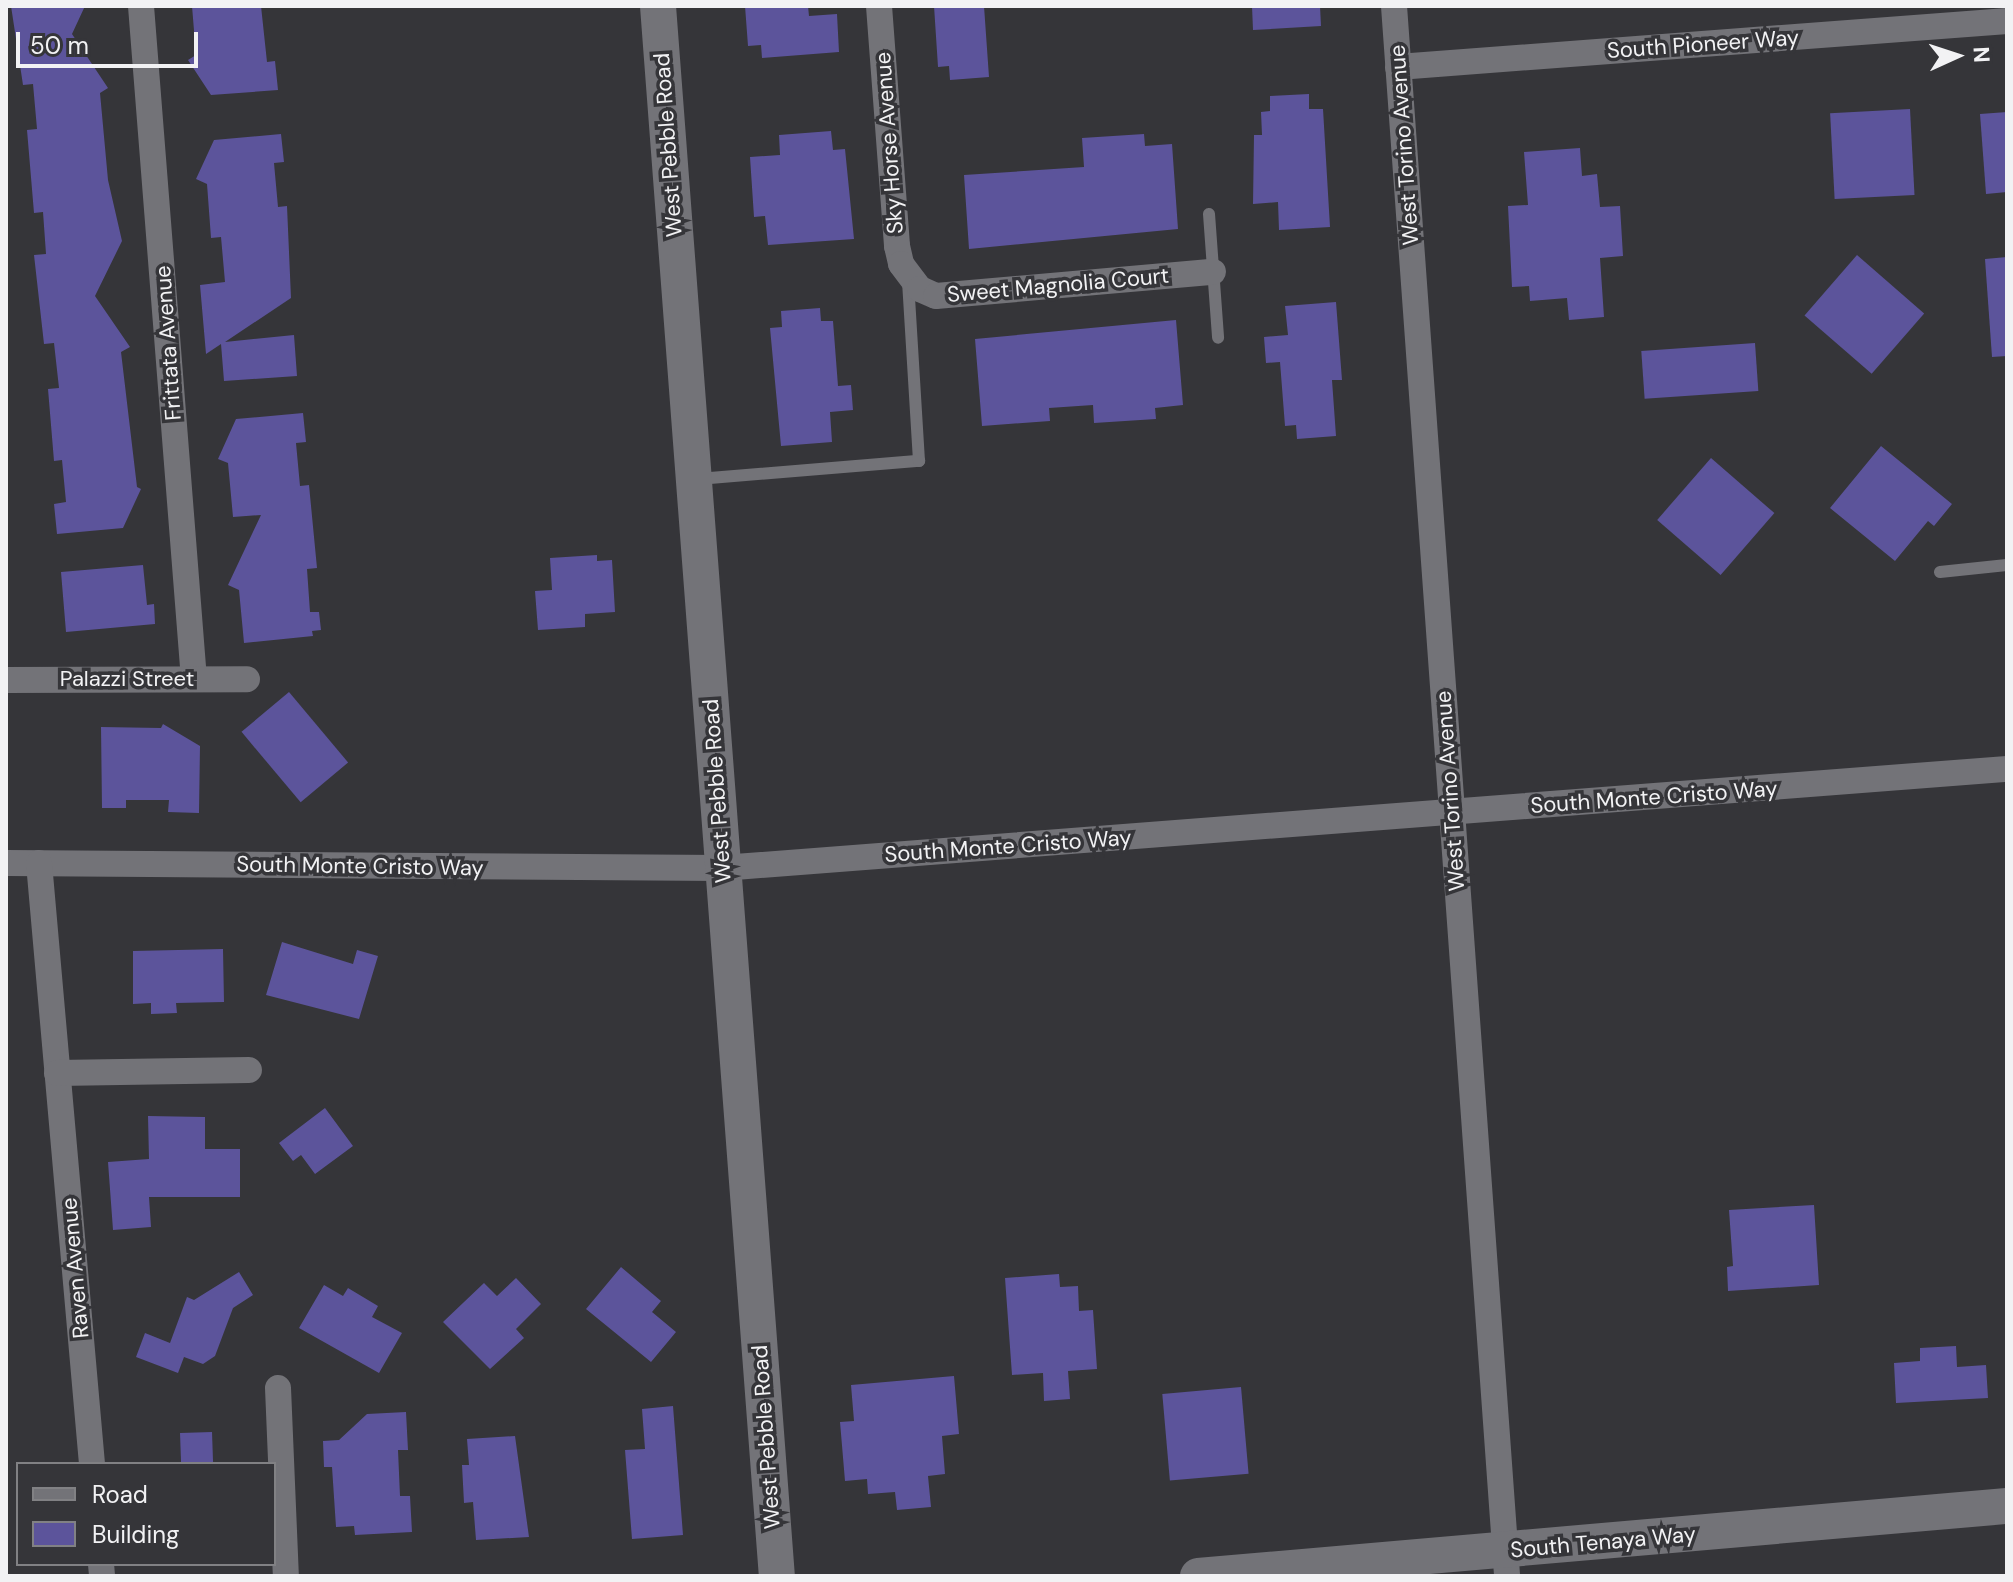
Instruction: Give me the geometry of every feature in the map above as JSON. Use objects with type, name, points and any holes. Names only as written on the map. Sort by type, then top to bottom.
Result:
[{"type":"street","name":"Frittata Avenue","points":[[141,6],[194,679]]},
{"type":"street","name":"West Pebble Road","points":[[658,6],[777,1576]]},
{"type":"street","name":"Sky Horse Avenue","points":[[879,6],[897,246],[908,278]]},
{"type":"street","name":"West Torino Avenue","points":[[1394,6],[1506,1563]]},
{"type":"street","name":"South Pioneer Way","points":[[1398,67],[2007,21]]},
{"type":"street","name":"Sweet Magnolia Court","points":[[908,278],[936,296],[1213,272]]},
{"type":"street","name":"Palazzi Street","points":[[6,680],[247,679]]},
{"type":"street","name":"South Monte Cristo Way","points":[[6,863],[722,868],[2007,769]]},
{"type":"street","name":"Raven Avenue","points":[[39,863],[92,1462]]},
{"type":"street","points":[[57,1073],[249,1070]]},
{"type":"street","points":[[278,1388],[286,1576]]},
{"type":"street","name":"South Tenaya Way","points":[[1198,1576],[1506,1563],[2007,1506]]},
{"type":"lane","points":[[1209,214],[1218,338]]},
{"type":"lane","points":[[693,480],[919,461],[908,278]]},
{"type":"lane","points":[[1940,572],[2007,565]]},
{"type":"building","points":[[11,6],[85,6],[72,34],[108,88],[100,93],[108,180],[122,241],[95,296],[130,347],[121,352],[137,487],[141,489],[123,528],[57,534],[54,504],[66,502],[62,460],[54,461],[48,389],[59,388],[54,343],[44,344],[34,255],[46,254],[43,212],[34,213],[27,130],[37,129],[33,84],[23,85]]},
{"type":"building","points":[[192,6],[261,6],[267,62],[275,61],[278,90],[211,95],[188,60],[196,55]]},
{"type":"building","points":[[745,6],[808,6],[809,16],[837,14],[839,52],[762,58],[761,45],[748,46]]},
{"type":"building","points":[[934,6],[984,6],[989,77],[950,80],[949,66],[938,67]]},
{"type":"building","points":[[1252,6],[1320,6],[1321,26],[1253,30]]},
{"type":"building","points":[[1309,94],[1309,109],[1323,109],[1330,227],[1279,230],[1278,202],[1253,204],[1254,135],[1262,135],[1261,112],[1270,111],[1270,96]]},
{"type":"building","points":[[1910,109],[1915,195],[1835,199],[1830,113]]},
{"type":"building","points":[[2007,112],[2007,192],[1986,194],[1980,114]]},
{"type":"building","points":[[831,131],[833,150],[845,149],[854,239],[768,245],[765,216],[754,217],[750,157],[780,155],[779,135]]},
{"type":"building","points":[[281,134],[284,162],[274,163],[278,207],[287,206],[291,298],[225,342],[294,335],[297,376],[224,381],[221,344],[206,354],[200,285],[225,282],[221,237],[211,238],[207,184],[196,179],[214,140]]},
{"type":"building","points":[[1144,134],[1145,146],[1172,144],[1178,229],[969,249],[964,175],[1084,167],[1082,138]]},
{"type":"building","points":[[1580,148],[1582,176],[1597,174],[1600,207],[1620,206],[1623,256],[1600,258],[1604,317],[1569,320],[1567,298],[1530,301],[1529,286],[1512,287],[1508,206],[1528,205],[1524,152]]},
{"type":"building","points":[[1857,255],[1924,313],[1872,374],[1805,315]]},
{"type":"building","points":[[2007,257],[2007,356],[1992,357],[1985,259]]},
{"type":"building","points":[[1336,302],[1342,380],[1332,380],[1336,436],[1297,439],[1296,425],[1285,426],[1280,362],[1266,363],[1264,337],[1288,335],[1285,306]]},
{"type":"building","points":[[820,308],[821,321],[833,321],[838,386],[851,385],[853,410],[830,412],[832,442],[781,446],[770,328],[782,327],[781,311]]},
{"type":"building","points":[[1176,320],[1183,405],[1155,408],[1156,419],[1094,423],[1093,405],[1049,408],[1050,421],[982,426],[975,339]]},
{"type":"building","points":[[1755,343],[1758,391],[1645,399],[1641,351]]},
{"type":"building","points":[[303,413],[306,442],[296,443],[300,486],[309,485],[317,568],[307,569],[310,612],[319,612],[321,630],[312,631],[313,636],[244,643],[239,590],[228,585],[261,515],[233,517],[228,463],[218,459],[236,419]]},
{"type":"building","points":[[1881,446],[1952,504],[1934,526],[1928,521],[1895,561],[1830,508]]},
{"type":"building","points":[[1711,458],[1774,513],[1721,575],[1657,520]]},
{"type":"building","points":[[597,555],[597,561],[612,560],[615,612],[585,614],[585,627],[538,630],[535,591],[552,590],[550,558]]},
{"type":"building","points":[[143,565],[147,605],[154,604],[155,624],[66,632],[61,572]]},
{"type":"building","points":[[289,692],[348,762],[301,802],[242,732]]},
{"type":"building","points":[[163,724],[200,746],[199,813],[168,812],[169,800],[126,800],[126,808],[102,808],[101,727],[161,728]]},
{"type":"building","points":[[282,942],[353,964],[357,950],[378,956],[359,1019],[266,995]]},
{"type":"building","points":[[223,949],[224,1002],[176,1003],[177,1013],[151,1014],[151,1003],[133,1004],[133,951]]},
{"type":"building","points":[[325,1108],[353,1146],[315,1174],[301,1155],[293,1161],[279,1143]]},
{"type":"building","points":[[148,1116],[205,1117],[205,1149],[240,1149],[240,1197],[149,1197],[151,1227],[113,1230],[108,1162],[149,1159]]},
{"type":"building","points":[[1814,1205],[1819,1285],[1728,1291],[1727,1267],[1733,1266],[1729,1210]]},
{"type":"building","points":[[621,1267],[661,1301],[652,1312],[676,1332],[651,1362],[586,1309]]},
{"type":"building","points":[[239,1272],[253,1295],[233,1308],[215,1356],[203,1364],[184,1357],[178,1373],[136,1357],[145,1333],[170,1343],[187,1297],[194,1300]]},
{"type":"building","points":[[1059,1274],[1060,1287],[1078,1286],[1079,1311],[1093,1310],[1097,1369],[1068,1371],[1070,1399],[1044,1401],[1043,1373],[1012,1375],[1005,1278]]},
{"type":"building","points":[[516,1278],[541,1304],[516,1329],[524,1338],[490,1369],[443,1322],[484,1283],[497,1296]]},
{"type":"building","points":[[324,1285],[343,1296],[348,1288],[378,1306],[372,1317],[402,1333],[379,1373],[299,1328]]},
{"type":"building","points":[[1956,1346],[1957,1367],[1986,1365],[1988,1398],[1896,1403],[1894,1363],[1920,1361],[1920,1348]]},
{"type":"building","points":[[954,1376],[959,1434],[942,1436],[945,1474],[928,1476],[931,1507],[897,1510],[895,1492],[868,1494],[867,1479],[845,1481],[840,1422],[854,1421],[851,1385]]},
{"type":"building","points":[[1241,1387],[1249,1474],[1170,1481],[1162,1394]]},
{"type":"building","points":[[673,1406],[683,1535],[632,1539],[625,1450],[645,1449],[642,1409]]},
{"type":"building","points":[[406,1412],[408,1450],[398,1450],[400,1496],[410,1496],[412,1532],[355,1535],[354,1526],[336,1527],[332,1467],[324,1467],[323,1441],[339,1440],[367,1414]]},
{"type":"building","points":[[212,1432],[213,1462],[181,1462],[180,1433]]},
{"type":"building","points":[[515,1436],[529,1537],[476,1540],[473,1502],[464,1503],[462,1465],[469,1465],[467,1439]]}]
